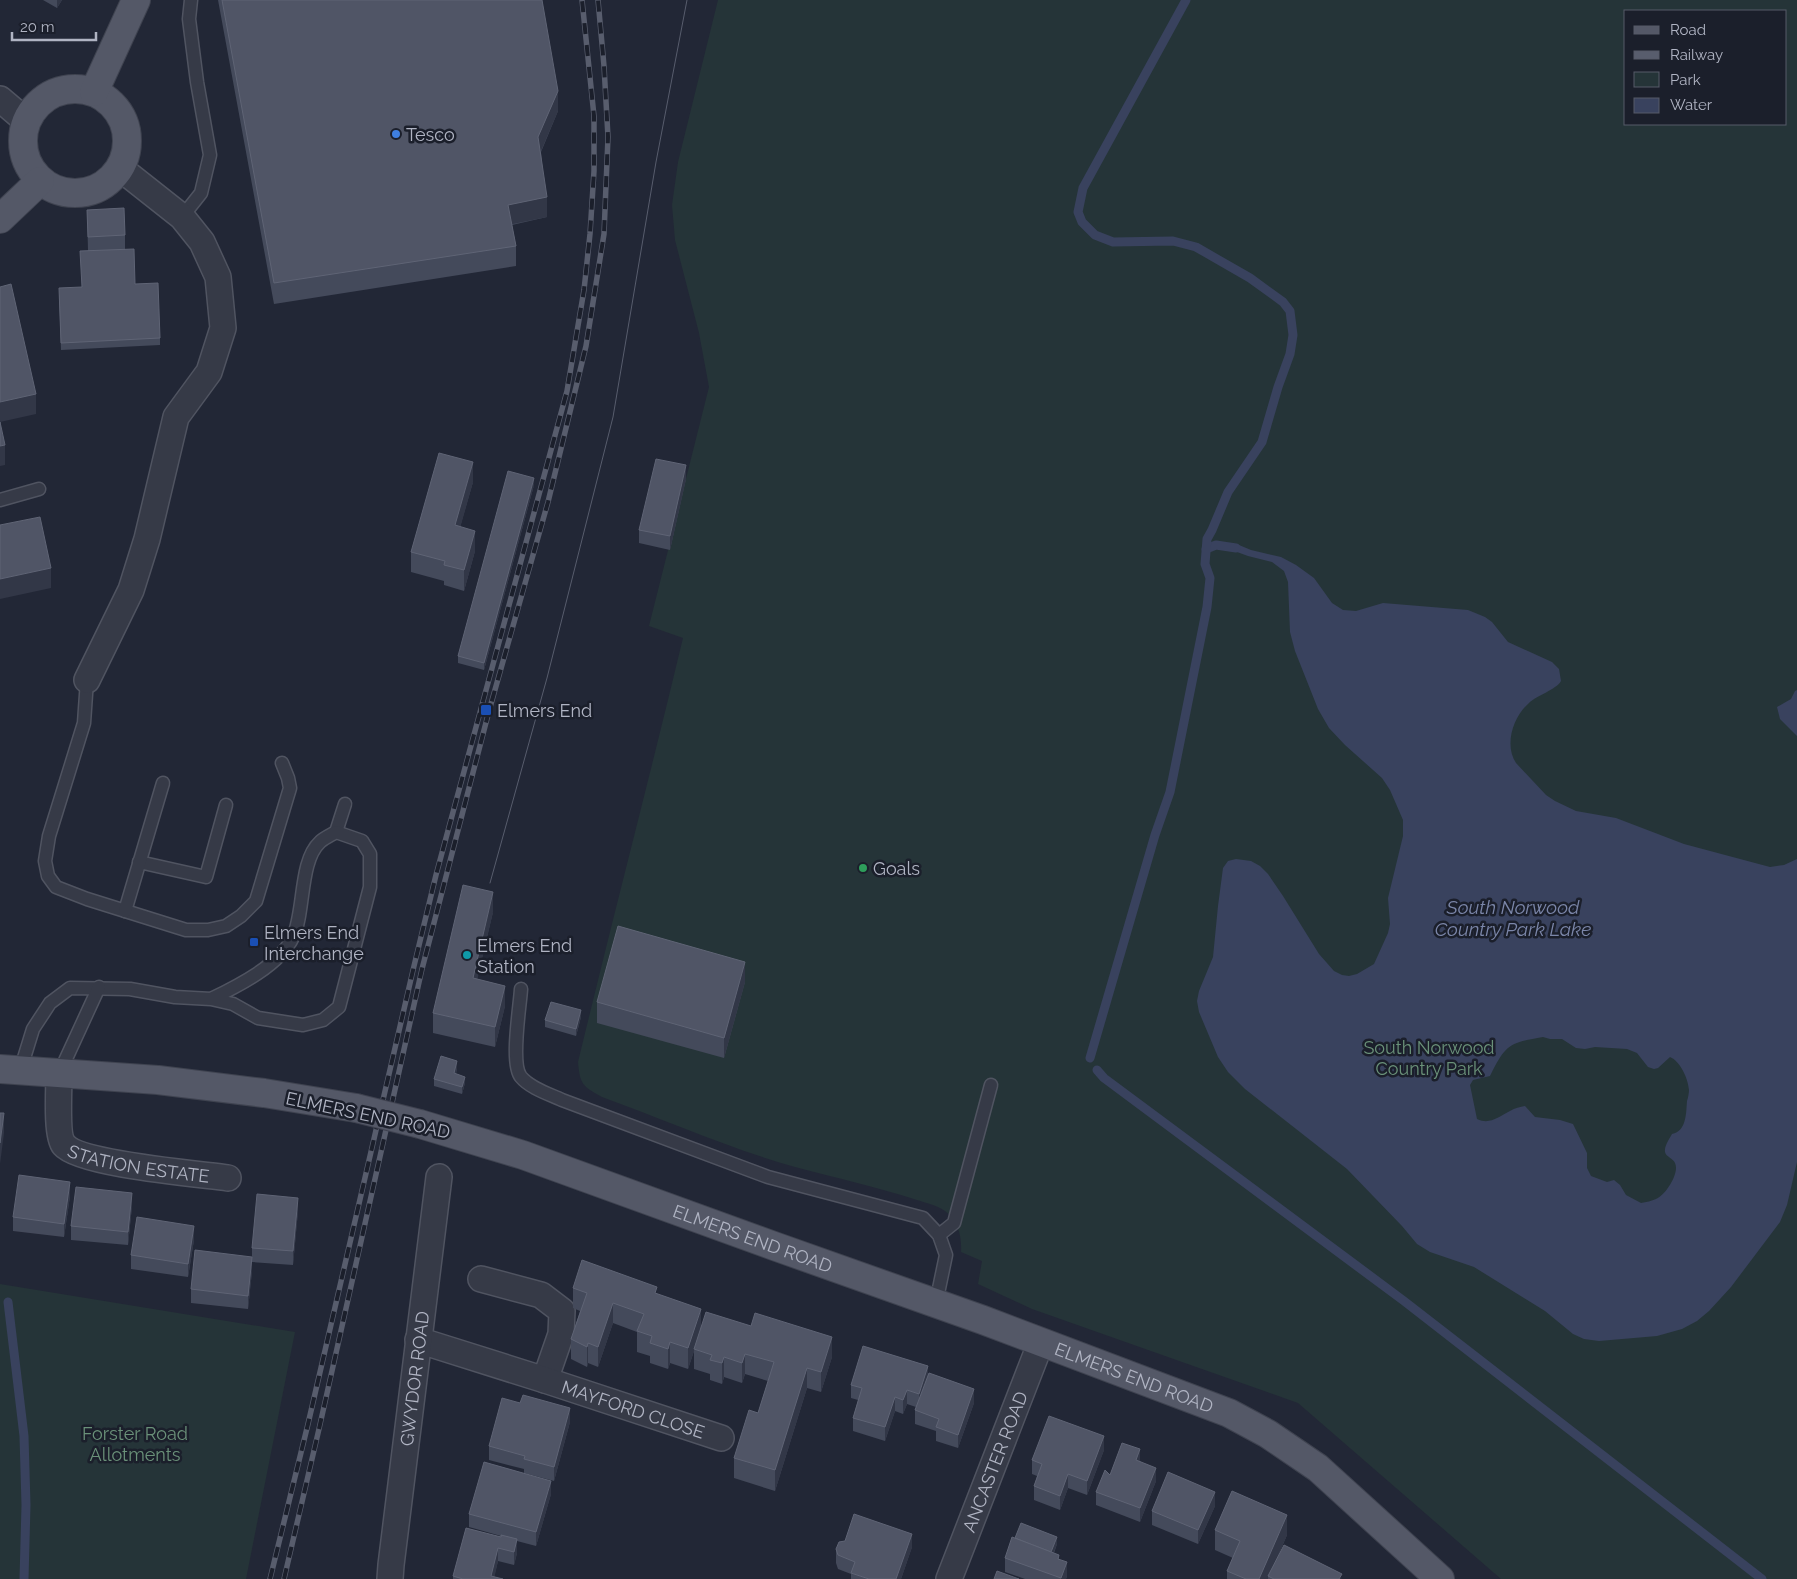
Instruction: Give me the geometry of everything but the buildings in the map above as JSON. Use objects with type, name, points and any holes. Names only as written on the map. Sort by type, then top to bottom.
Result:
[{"type":"main road","points":[[94,92],[136,0]]},
{"type":"main road","points":[[76,88],[94,92],[110,102],[124,121],[128,138],[125,157],[120,168],[108,181],[85,192],[67,192],[49,187],[40,181],[29,166],[24,154],[22,136],[26,122],[36,106],[57,91],[76,88]]},
{"type":"main road","points":[[0,219],[40,181]]},
{"type":"main road","name":"ELMERS END ROAD","points":[[10,1070],[168,1082],[264,1093],[356,1108],[420,1124],[523,1154],[936,1303],[1229,1413],[1268,1434],[1318,1468],[1440,1579]]},
{"type":"street","points":[[0,98],[26,122]]},
{"type":"street","points":[[87,680],[131,590],[147,539],[176,417],[209,372],[223,328],[218,277],[202,242],[182,217],[120,168]]},
{"type":"street","name":"STATION ESTATE","points":[[59,1074],[60,1133],[64,1145],[76,1153],[101,1161],[228,1178]]},
{"type":"street","name":"GWYDOR ROAD","points":[[390,1579],[439,1177]]},
{"type":"street","name":"MAYFORD CLOSE","points":[[481,1279],[540,1295],[562,1312],[560,1334],[545,1380]]},
{"type":"street","name":"MAYFORD CLOSE","points":[[418,1340],[721,1438]]},
{"type":"street","name":"ANCASTER ROAD","points":[[949,1579],[1041,1342]]},
{"type":"lane","points":[[182,217],[201,193],[210,155],[188,19],[191,0]]},
{"type":"lane","points":[[0,500],[39,489]]},
{"type":"lane","points":[[87,680],[84,723],[49,836],[45,861],[48,876],[56,887],[186,930],[208,930],[226,926],[241,916],[256,901],[290,788],[282,763]]},
{"type":"lane","points":[[125,911],[163,783]]},
{"type":"lane","points":[[211,999],[246,980],[279,957],[293,937],[307,863],[319,843],[336,832],[345,804]]},
{"type":"lane","points":[[139,862],[206,877],[226,805]]},
{"type":"lane","points":[[10,1070],[50,1003],[70,988],[130,989],[175,997],[211,999],[233,1004],[258,1018],[303,1025],[324,1020],[339,1007],[370,887],[370,854],[362,841],[336,832]]},
{"type":"lane","points":[[59,1074],[99,987]]},
{"type":"lane","points":[[521,989],[516,1061],[520,1077],[531,1085],[562,1100],[768,1177],[924,1218],[939,1235],[946,1254],[936,1303]]},
{"type":"lane","points":[[939,1235],[954,1223],[991,1085]]},
{"type":"green space","name":"South Norwood Country Park","points":[[718,0],[1797,0],[1797,1579],[1501,1579],[1298,1403],[1032,1309],[978,1284],[982,1261],[961,1252],[961,1240],[956,1224],[942,1209],[902,1195],[795,1167],[747,1152],[602,1097],[583,1084],[578,1062],[683,638],[649,626],[709,387],[699,333],[675,240],[672,205],[678,162]]},
{"type":"green space","name":"Forster Road Allotments","points":[[0,1284],[295,1332],[246,1579],[0,1579]]},
{"type":"water","name":"South Norwood Country Park Lake","points":[[1239,545],[1251,550],[1281,557],[1296,565],[1314,578],[1332,603],[1343,610],[1356,611],[1383,603],[1468,610],[1492,622],[1508,642],[1552,662],[1559,669],[1561,681],[1555,687],[1532,700],[1523,709],[1512,732],[1511,748],[1512,756],[1516,763],[1546,795],[1555,801],[1576,811],[1616,818],[1684,844],[1770,867],[1784,865],[1797,859],[1797,1162],[1787,1205],[1780,1222],[1731,1287],[1697,1321],[1682,1329],[1657,1336],[1599,1341],[1584,1339],[1573,1334],[1545,1311],[1474,1267],[1430,1252],[1417,1244],[1347,1169],[1245,1089],[1228,1072],[1218,1057],[1199,1012],[1197,1001],[1199,991],[1213,957],[1223,868],[1228,861],[1236,859],[1251,861],[1260,866],[1283,896],[1319,954],[1334,971],[1349,976],[1357,974],[1374,964],[1388,933],[1390,924],[1388,898],[1403,836],[1403,820],[1390,790],[1382,778],[1329,728],[1318,709],[1295,651],[1290,632],[1288,582],[1284,571],[1272,562],[1237,552]],"holes":[[[1543,1037],[1562,1039],[1576,1048],[1627,1049],[1637,1053],[1648,1067],[1654,1069],[1658,1068],[1670,1057],[1680,1066],[1685,1075],[1689,1090],[1686,1115],[1681,1129],[1672,1134],[1665,1147],[1666,1154],[1673,1160],[1676,1167],[1671,1184],[1660,1197],[1641,1203],[1626,1195],[1620,1185],[1614,1180],[1607,1182],[1591,1176],[1587,1168],[1587,1153],[1573,1124],[1560,1120],[1535,1117],[1525,1106],[1514,1109],[1490,1121],[1477,1119],[1470,1085],[1473,1080],[1490,1076],[1500,1057],[1510,1047],[1523,1041]]]},
{"type":"water","points":[[1797,690],[1797,736],[1780,719],[1777,707],[1791,699]]},
{"type":"waterway","points":[[1090,1058],[1155,835],[1170,792],[1207,607],[1210,578],[1205,564],[1207,539],[1228,492],[1262,442],[1290,354],[1293,335],[1290,311],[1283,302],[1250,278],[1196,247],[1173,241],[1113,242],[1095,235],[1082,222],[1078,212],[1083,188],[1186,0]]},
{"type":"waterway","points":[[1206,549],[1216,545],[1236,548]]},
{"type":"waterway","points":[[1097,1070],[1104,1078],[1404,1301],[1762,1579]]},
{"type":"waterway","points":[[8,1302],[24,1436],[26,1505],[24,1579]]},
{"type":"tram line","points":[[490,883],[547,678],[613,417],[656,162],[687,0]]},
{"type":"railway","points":[[270,1579],[436,875],[567,391],[584,290],[594,171],[594,116],[582,0]]},
{"type":"railway","points":[[284,1579],[422,969],[489,711],[548,502],[586,346],[604,234],[608,137],[598,0]]},
{"type":"place","name":"Tesco","points":[[396,134]]},
{"type":"place","name":"Elmers End","points":[[486,710]]},
{"type":"place","name":"Goals","points":[[863,868]]},
{"type":"place","name":"Elmers End Interchange","points":[[254,942]]},
{"type":"place","name":"Elmers End Station","points":[[467,955]]}]
